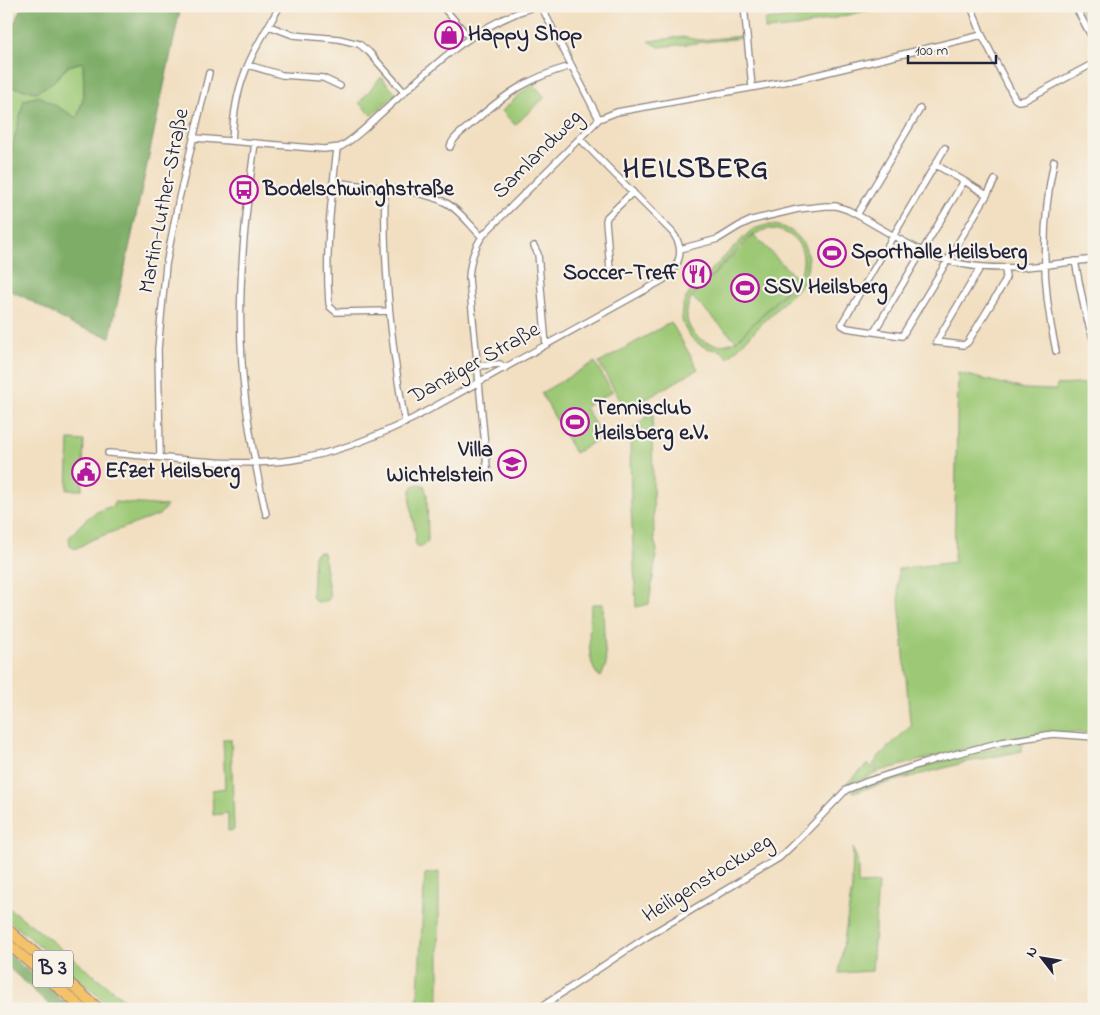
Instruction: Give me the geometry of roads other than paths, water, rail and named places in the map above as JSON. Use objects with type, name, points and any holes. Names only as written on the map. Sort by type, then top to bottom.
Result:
[{"type":"highway","name":"B 3","points":[[6,928],[99,1009]]},
{"type":"highway","name":"B 3","points":[[6,942],[84,1009]]},
{"type":"street","points":[[232,140],[237,99],[248,65],[280,6]]},
{"type":"street","points":[[442,6],[469,37]]},
{"type":"street","points":[[195,138],[337,149],[346,144],[438,61],[469,37],[524,8],[536,6]]},
{"type":"street","points":[[541,6],[599,120]]},
{"type":"street","points":[[744,6],[752,87]]},
{"type":"street","points":[[970,6],[982,35],[1015,99],[1018,101],[1025,100],[1094,63]]},
{"type":"street","points":[[1074,6],[1094,41]]},
{"type":"street","points":[[269,26],[288,34],[345,40],[359,44],[404,92]]},
{"type":"street","name":"Samlandweg","points":[[488,477],[469,278],[472,254],[482,237],[599,120],[604,116],[617,112],[800,79],[982,35]]},
{"type":"street","points":[[248,65],[282,75],[323,78],[340,86]]},
{"type":"street","points":[[450,147],[451,142],[494,104],[516,88],[541,75],[571,66]]},
{"type":"street","name":"Martin-Luther-Straße","points":[[160,457],[158,360],[164,288],[174,222],[209,73]]},
{"type":"street","points":[[857,215],[920,109]]},
{"type":"street","points":[[580,139],[672,232],[677,239],[680,249],[724,236],[744,223],[788,211],[814,206],[831,206],[842,208],[857,215],[922,251],[947,261],[980,268],[1006,269],[1094,259]]},
{"type":"street","points":[[255,143],[244,228],[240,313],[243,380],[255,463],[266,514]]},
{"type":"street","points":[[945,148],[842,323],[844,327],[902,336],[995,180]]},
{"type":"street","points":[[337,149],[327,259],[330,307],[340,313],[389,311]]},
{"type":"street","points":[[1054,161],[1046,213],[1045,264],[1048,308],[1056,351]]},
{"type":"street","points":[[936,164],[987,195]]},
{"type":"street","points":[[874,332],[964,181]]},
{"type":"street","points":[[333,182],[419,193],[445,203],[458,212],[482,237]]},
{"type":"street","points":[[385,189],[384,227],[389,311],[396,372],[405,422]]},
{"type":"street","points":[[610,270],[607,217],[633,192]]},
{"type":"street","points":[[534,246],[538,254],[546,345]]},
{"type":"street","name":"Danziger Straße","points":[[108,453],[217,462],[255,463],[293,460],[324,453],[372,437],[405,422],[663,280],[675,269],[679,261],[680,249]]},
{"type":"street","points":[[1075,261],[1084,312],[1094,342]]},
{"type":"street","points":[[980,268],[936,342],[961,345],[968,342],[1004,283],[1006,269]]},
{"type":"street","points":[[478,366],[500,364],[505,368]]},
{"type":"street","name":"Heiligenstockweg","points":[[538,1009],[648,936],[779,858],[846,790],[940,758],[1002,742],[1053,734],[1094,736]]},
{"type":"place","name":"Happy Shop","points":[[449,35]]},
{"type":"place","name":"Bodelschwinghstraße","points":[[244,190]]},
{"type":"place","name":"Sporthalle Heilsberg","points":[[832,253]]},
{"type":"place","name":"Soccer-Treff","points":[[697,274]]},
{"type":"place","name":"SSV Heilsberg","points":[[745,288]]},
{"type":"place","name":"Tennisclub Heilsberg e.V.","points":[[575,422]]},
{"type":"place","name":"Villa Wichtelstein","points":[[512,464]]},
{"type":"place","name":"Efzet Heilsberg","points":[[86,472]]},
{"type":"district","name":"HEILSBERG","points":[[696,170]]}]
